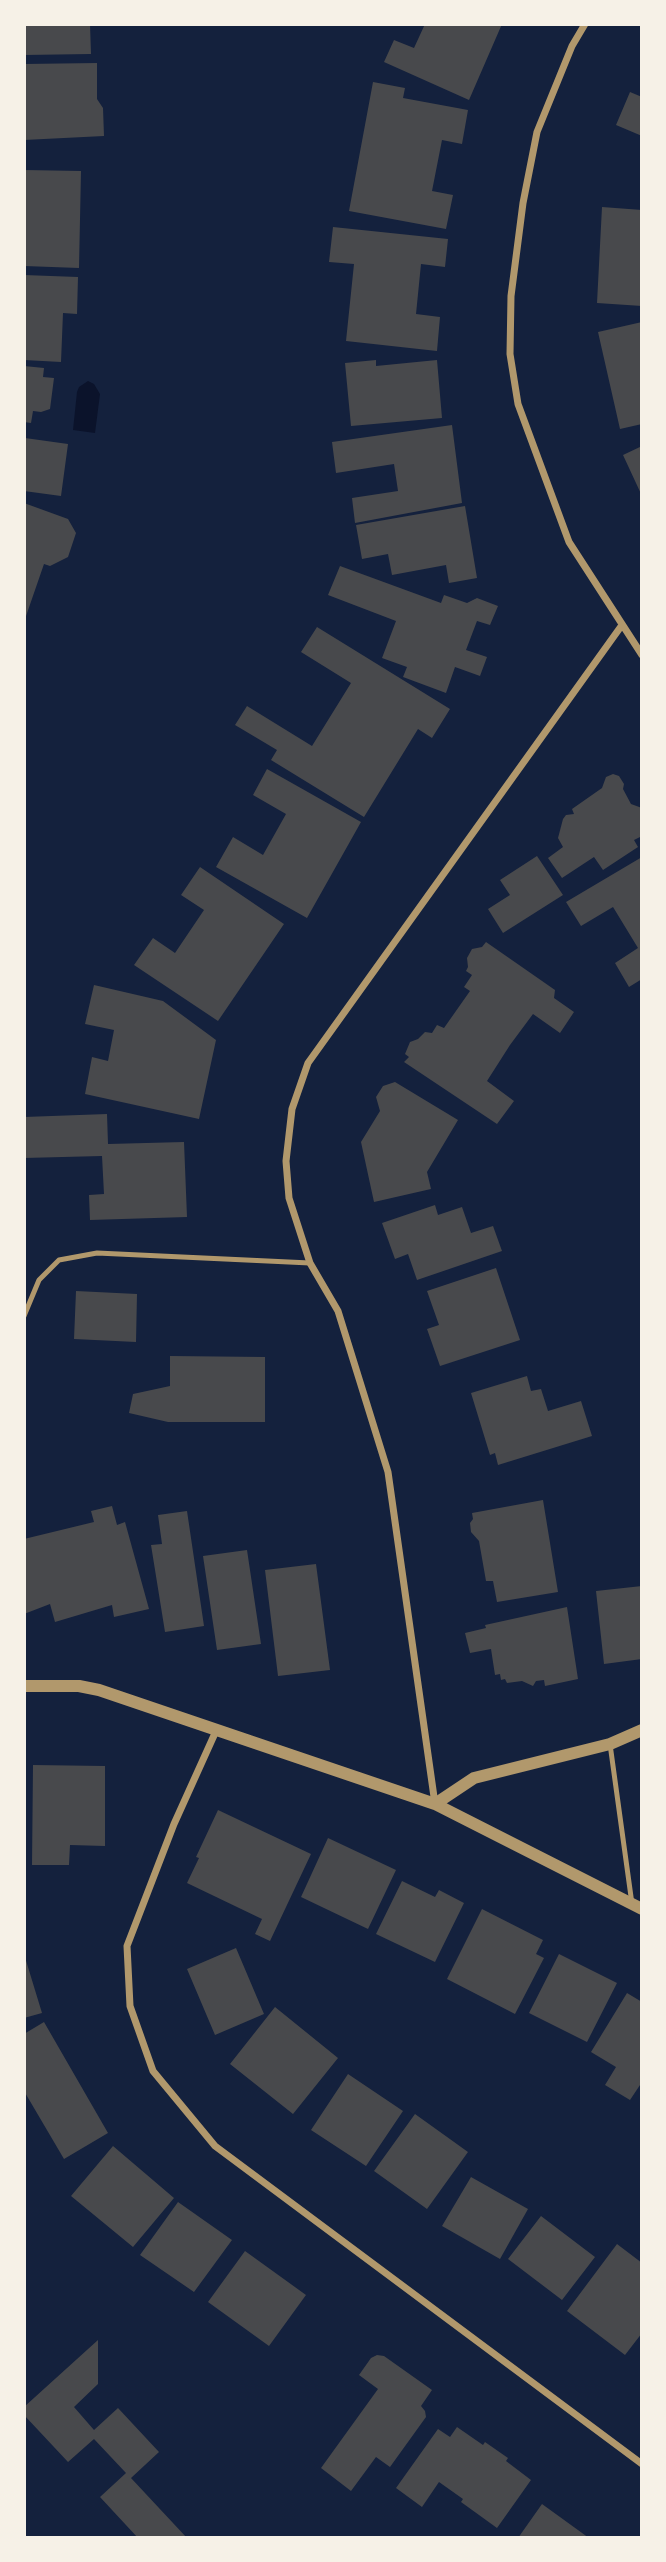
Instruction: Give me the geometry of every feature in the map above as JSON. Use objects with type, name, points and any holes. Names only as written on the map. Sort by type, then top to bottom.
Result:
[{"type":"street","points":[[585,24],[572,46],[537,132],[523,203],[511,296],[510,354],[518,404],[569,542],[642,655]]},
{"type":"street","points":[[435,1804],[388,1472],[338,1311],[310,1263],[289,1198],[286,1161],[292,1109],[308,1063],[622,625]]},
{"type":"street","points":[[24,1686],[79,1686],[99,1690],[435,1804],[637,1907]]},
{"type":"street","points":[[435,1804],[474,1778],[610,1744],[642,1730]]},
{"type":"street","points":[[216,1731],[169,1837],[127,1946],[130,2006],[153,2071],[215,2146],[642,2464]]},
{"type":"lane","points":[[24,1316],[39,1280],[59,1260],[97,1254],[310,1263]]},
{"type":"lane","points":[[610,1744],[637,1907]]},
{"type":"water","points":[[88,381],[94,384],[100,394],[95,433],[73,430],[77,392],[79,387]]},
{"type":"building","points":[[24,24],[90,24],[91,54],[24,55]]},
{"type":"building","points":[[425,24],[502,24],[469,100],[384,62],[394,40],[414,48]]},
{"type":"building","points":[[97,63],[97,99],[103,108],[104,136],[24,140],[24,64]]},
{"type":"building","points":[[373,82],[405,88],[403,98],[468,110],[462,144],[442,140],[432,191],[453,195],[446,229],[349,211]]},
{"type":"building","points":[[630,92],[642,97],[642,136],[616,125]]},
{"type":"building","points":[[24,170],[81,171],[79,268],[24,266]]},
{"type":"building","points":[[602,207],[642,210],[642,306],[597,303]]},
{"type":"building","points":[[333,227],[448,239],[445,267],[421,264],[416,314],[440,317],[437,351],[346,341],[354,264],[329,262]]},
{"type":"building","points":[[24,275],[78,277],[77,314],[63,313],[61,362],[24,360]]},
{"type":"building","points":[[642,322],[642,424],[620,429],[598,332]]},
{"type":"building","points":[[376,360],[376,366],[437,360],[442,418],[351,426],[345,363]]},
{"type":"building","points":[[24,366],[44,368],[43,377],[54,378],[50,409],[33,411],[31,423],[24,422]]},
{"type":"building","points":[[452,425],[462,503],[355,523],[352,498],[398,491],[394,464],[336,473],[332,442]]},
{"type":"building","points":[[25,438],[68,444],[61,496],[24,491]]},
{"type":"building","points":[[642,446],[642,496],[623,455]]},
{"type":"building","points":[[24,503],[68,519],[76,533],[68,557],[50,566],[44,564],[25,619]]},
{"type":"building","points":[[465,506],[477,578],[449,583],[446,565],[392,575],[388,554],[362,559],[356,525]]},
{"type":"building","points":[[340,566],[441,603],[444,595],[467,603],[477,598],[498,606],[490,625],[477,621],[466,650],[487,657],[480,676],[455,667],[446,693],[403,677],[407,667],[382,658],[396,621],[328,595]]},
{"type":"building","points":[[317,627],[450,709],[432,738],[418,729],[364,817],[271,760],[277,750],[235,725],[247,706],[312,746],[351,683],[301,652]]},
{"type":"building","points":[[267,769],[361,822],[307,918],[216,867],[233,837],[263,855],[286,814],[253,795]]},
{"type":"building","points":[[613,774],[619,776],[624,784],[623,789],[631,804],[642,808],[642,836],[634,840],[638,847],[603,870],[594,857],[562,878],[548,858],[563,847],[558,838],[563,819],[566,815],[574,814],[572,809],[602,788],[606,777]]},
{"type":"building","points":[[537,856],[563,895],[503,933],[488,909],[510,895],[500,880]]},
{"type":"building","points":[[642,857],[642,979],[629,987],[615,963],[638,948],[613,907],[581,926],[566,902]]},
{"type":"building","points":[[200,867],[284,924],[218,1021],[134,965],[153,938],[175,953],[204,910],[181,895]]},
{"type":"building","points":[[486,942],[555,990],[554,998],[574,1012],[560,1033],[533,1014],[510,1045],[487,1081],[514,1101],[497,1124],[404,1062],[409,1057],[405,1054],[410,1042],[425,1032],[432,1033],[437,1025],[444,1028],[470,991],[464,987],[472,975],[466,971],[467,958],[472,949],[482,947]]},
{"type":"building","points":[[94,985],[163,1001],[216,1040],[199,1119],[85,1094],[92,1057],[108,1061],[114,1030],[85,1024]]},
{"type":"building","points":[[395,1082],[458,1120],[427,1172],[431,1189],[374,1202],[361,1142],[380,1111],[376,1097],[383,1086]]},
{"type":"building","points":[[107,1114],[108,1144],[184,1142],[187,1217],[90,1220],[89,1195],[104,1194],[102,1156],[24,1158],[24,1117]]},
{"type":"building","points":[[435,1205],[438,1215],[462,1207],[471,1233],[493,1226],[502,1251],[417,1280],[408,1254],[395,1259],[382,1223]]},
{"type":"building","points":[[496,1268],[520,1340],[440,1366],[427,1329],[439,1325],[427,1291]]},
{"type":"building","points":[[76,1291],[137,1294],[136,1342],[74,1339]]},
{"type":"building","points":[[170,1356],[265,1357],[265,1422],[168,1422],[129,1413],[133,1394],[170,1386]]},
{"type":"building","points":[[527,1376],[531,1391],[541,1389],[548,1411],[581,1401],[592,1436],[498,1465],[495,1453],[490,1455],[471,1393]]},
{"type":"building","points":[[543,1500],[558,1592],[497,1602],[493,1581],[486,1581],[479,1541],[471,1532],[472,1513]]},
{"type":"building","points":[[112,1506],[117,1525],[125,1522],[149,1609],[114,1617],[112,1605],[55,1622],[50,1604],[24,1614],[24,1539],[94,1522],[91,1511]]},
{"type":"building","points":[[187,1511],[204,1626],[165,1632],[151,1545],[162,1544],[158,1515]]},
{"type":"building","points":[[247,1550],[261,1644],[217,1650],[203,1556]]},
{"type":"building","points":[[316,1564],[330,1670],[278,1676],[265,1570]]},
{"type":"building","points":[[642,1586],[642,1659],[604,1664],[596,1591]]},
{"type":"building","points":[[567,1607],[578,1679],[545,1686],[544,1680],[536,1681],[533,1686],[522,1681],[507,1683],[505,1679],[501,1680],[500,1674],[495,1675],[491,1649],[470,1653],[465,1633],[486,1628],[485,1625]]},
{"type":"building","points":[[33,1765],[105,1766],[105,1846],[70,1845],[69,1865],[32,1865]]},
{"type":"building","points":[[218,1810],[311,1854],[270,1941],[255,1934],[262,1919],[187,1883]]},
{"type":"building","points":[[328,1838],[396,1870],[368,1929],[301,1897]]},
{"type":"building","points":[[402,1881],[435,1897],[439,1890],[464,1903],[435,1962],[376,1934]]},
{"type":"building","points":[[482,1909],[543,1940],[536,1954],[544,1958],[515,2014],[447,1979]]},
{"type":"building","points":[[236,1948],[264,2014],[215,2035],[187,1969]]},
{"type":"building","points":[[24,1954],[42,2013],[24,2018]]},
{"type":"building","points":[[559,1954],[617,1983],[587,2042],[529,2013]]},
{"type":"building","points":[[627,1993],[642,2002],[642,2082],[630,2100],[605,2085],[616,2067],[591,2052]]},
{"type":"building","points":[[275,2007],[338,2058],[293,2114],[230,2064]]},
{"type":"building","points":[[44,2022],[108,2133],[64,2159],[24,2091],[24,2034]]},
{"type":"building","points":[[348,2074],[403,2111],[366,2166],[311,2130]]},
{"type":"building","points":[[415,2114],[468,2152],[427,2209],[374,2171]]},
{"type":"building","points":[[113,2146],[174,2198],[133,2247],[71,2196]]},
{"type":"building","points":[[471,2177],[528,2209],[500,2259],[442,2226]]},
{"type":"building","points":[[178,2202],[232,2240],[194,2292],[140,2255]]},
{"type":"building","points":[[541,2216],[595,2257],[562,2300],[508,2259]]},
{"type":"building","points":[[617,2244],[642,2263],[642,2333],[625,2355],[567,2311]]},
{"type":"building","points":[[245,2251],[306,2295],[269,2346],[208,2302]]},
{"type":"building","points":[[98,2340],[98,2384],[74,2407],[94,2430],[118,2408],[159,2452],[131,2478],[187,2538],[138,2538],[100,2497],[126,2473],[94,2439],[68,2462],[24,2415],[24,2407]]},
{"type":"building","points":[[384,2356],[432,2390],[421,2406],[426,2417],[390,2467],[376,2457],[351,2491],[321,2468],[378,2389],[359,2375],[371,2358]]},
{"type":"building","points":[[457,2427],[508,2458],[506,2461],[531,2480],[497,2528],[439,2482],[422,2507],[396,2488],[438,2429],[450,2437]]},
{"type":"building","points":[[542,2504],[589,2538],[518,2538]]}]
